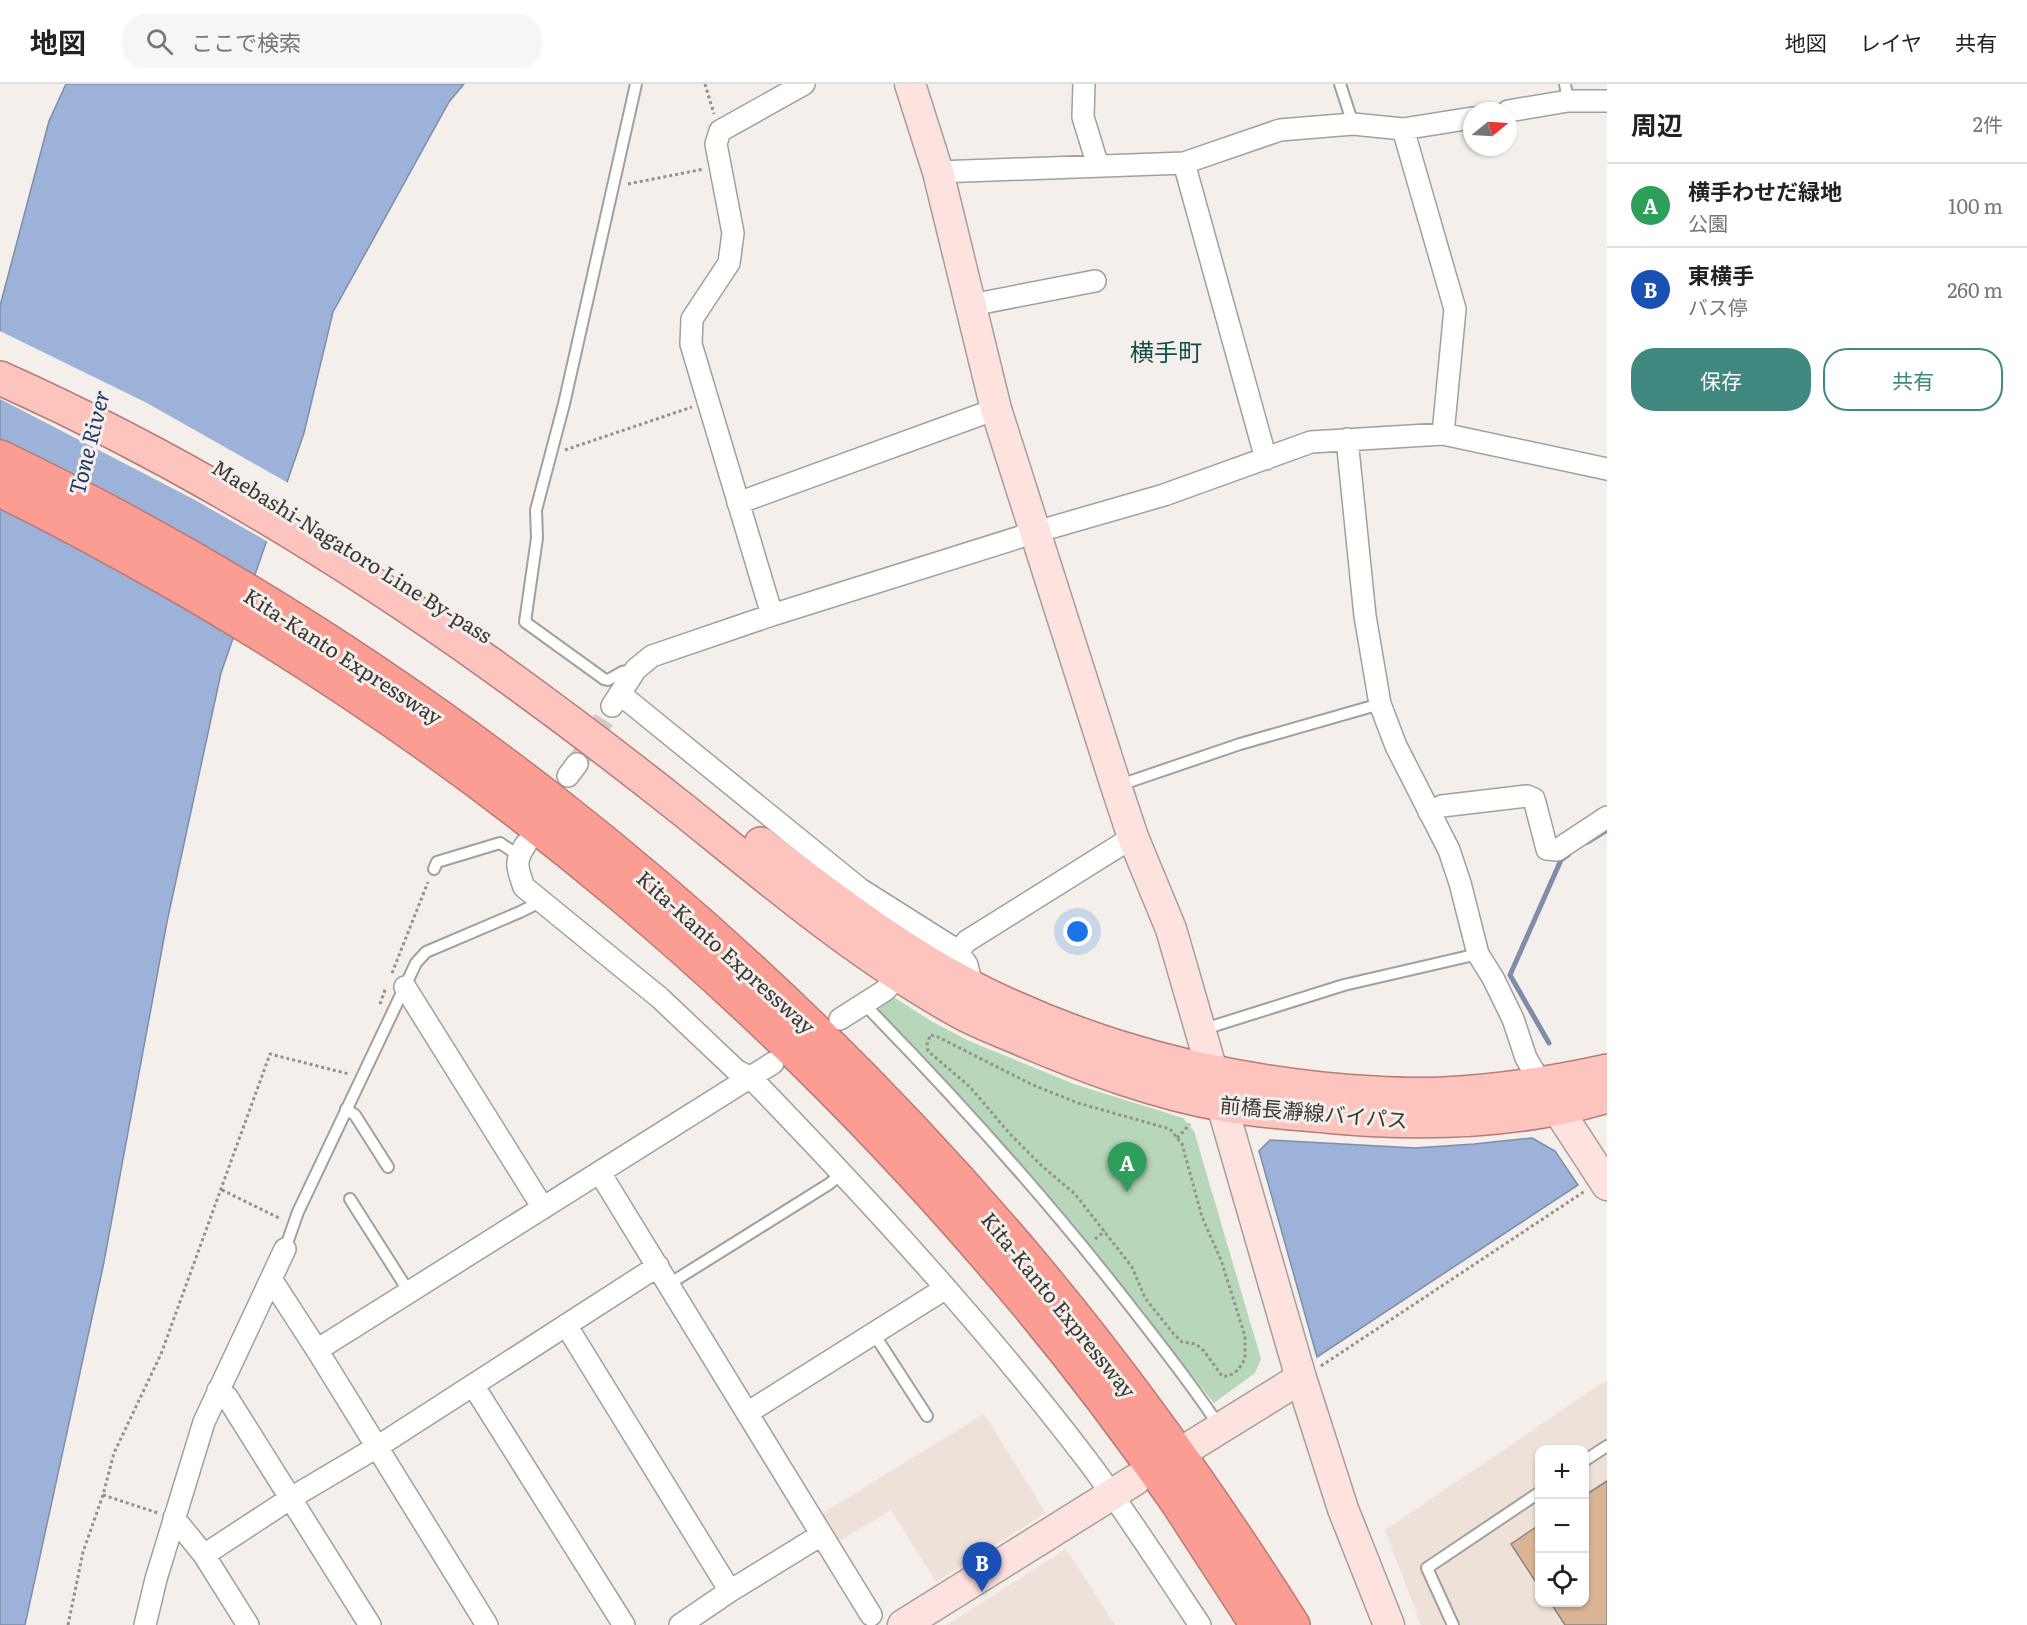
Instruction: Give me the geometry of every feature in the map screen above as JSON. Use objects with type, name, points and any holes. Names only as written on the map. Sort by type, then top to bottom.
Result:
[{"type":"highway","name":"Kita-Kanto Expressway","points":[[0,457],[159,539],[257,597],[369,668],[461,750],[548,834],[623,895],[774,1031],[852,1109],[992,1262],[1115,1418],[1176,1501],[1257,1625]]},
{"type":"highway","name":"Kita-Kanto Expressway","points":[[0,490],[144,566],[245,624],[350,691],[461,750],[567,811],[723,943],[795,1010],[873,1088],[1022,1252],[1137,1398],[1200,1485],[1293,1625]]},
{"type":"main road","name":"Maebashi-Nagatoro Line By-pass","points":[[0,353],[201,454],[410,582],[650,784],[813,915],[900,975]]},
{"type":"main road","name":"Maebashi-Nagatoro Line By-pass","points":[[0,378],[59,404],[222,492],[396,599],[494,653],[667,770],[825,894],[924,961],[972,986]]},
{"type":"main road","name":"前橋長瀞線バイパス","points":[[900,975],[964,1013],[1091,1069],[1206,1092],[1296,1086],[1404,1095],[1465,1093],[1550,1097],[1607,1096]]},
{"type":"main road","name":"前橋長瀞線バイパス","points":[[972,986],[1038,1018],[1155,1059],[1206,1092]]},
{"type":"main road","name":"前橋長瀞線バイパス","points":[[1550,1097],[1607,1071]]},
{"type":"street","points":[[772,615],[691,344],[692,319],[729,263],[733,233],[716,144],[720,131],[804,84]]},
{"type":"street","points":[[910,84],[938,172],[996,409],[1116,786],[1133,837],[1171,928],[1201,1030],[1206,1092]]},
{"type":"street","points":[[1084,84],[1083,117],[1098,166]]},
{"type":"street","points":[[1517,108],[1566,92],[1607,101]]},
{"type":"street","points":[[938,172],[1184,163],[1280,130],[1353,124],[1403,129],[1463,119]]},
{"type":"street","points":[[1403,129],[1455,309],[1443,434]]},
{"type":"street","points":[[1184,163],[1266,459]]},
{"type":"street","points":[[970,305],[1095,281]]},
{"type":"street","points":[[738,504],[996,409]]},
{"type":"street","points":[[972,986],[967,964],[958,951],[860,889],[616,700],[636,669],[652,656],[772,615],[1036,532],[1164,495],[1311,442],[1443,434],[1607,469]]},
{"type":"street","points":[[1347,439],[1365,616],[1380,704],[1396,746],[1449,850],[1478,954],[1493,978],[1513,1019],[1526,1058],[1550,1097],[1598,1187]]},
{"type":"street","points":[[1430,812],[1442,806],[1527,796],[1534,799],[1547,849],[1557,850],[1607,817]]},
{"type":"street","points":[[958,951],[967,941],[1133,837]]},
{"type":"street","points":[[1133,837],[1149,908],[1206,1092],[1302,1377],[1343,1509],[1389,1625]]},
{"type":"street","points":[[522,849],[517,868],[524,886],[660,998],[736,1070],[751,1078],[842,1173],[946,1288],[1010,1363],[1086,1459],[1123,1488],[1200,1625]]},
{"type":"street","points":[[840,1020],[885,992],[900,975]]},
{"type":"street","points":[[405,987],[543,1208]]},
{"type":"street","points":[[317,1350],[773,1063]]},
{"type":"street","points":[[600,1173],[871,1615]]},
{"type":"street","points":[[145,1625],[156,1579],[204,1422],[285,1249]]},
{"type":"street","points":[[204,1555],[291,1497],[377,1447],[566,1325],[663,1275]]},
{"type":"street","points":[[271,1279],[487,1625]]},
{"type":"street","points":[[747,1413],[946,1288]]},
{"type":"street","points":[[566,1325],[730,1591]]},
{"type":"street","points":[[1193,1445],[1302,1377]]},
{"type":"street","points":[[1302,1377],[1325,1503],[1376,1625]]},
{"type":"street","points":[[473,1385],[624,1625]]},
{"type":"street","points":[[218,1390],[227,1397],[370,1625]]},
{"type":"street","points":[[903,1625],[1123,1488]]},
{"type":"street","points":[[174,1518],[204,1555],[248,1625]]},
{"type":"street","points":[[680,1625],[820,1535]]},
{"type":"lane","points":[[636,84],[564,404],[536,510],[537,538],[525,622],[604,679],[608,680],[622,672],[636,669]]},
{"type":"lane","points":[[1340,84],[1353,124]]},
{"type":"lane","points":[[1116,786],[1240,744],[1380,704]]},
{"type":"lane","points":[[434,869],[437,862],[500,843],[522,849]]},
{"type":"lane","points":[[285,1249],[293,1225],[346,1109],[416,963],[426,952],[542,901]]},
{"type":"lane","points":[[1201,1030],[1344,985],[1478,954]]},
{"type":"lane","points":[[864,1004],[996,1144],[1084,1247],[1163,1348],[1221,1428]]},
{"type":"lane","points":[[346,1109],[355,1115],[388,1167]]},
{"type":"lane","points":[[663,1275],[829,1184],[842,1173]]},
{"type":"lane","points":[[350,1199],[409,1292]]},
{"type":"lane","points":[[873,1334],[927,1416]]},
{"type":"lane","points":[[1589,1458],[1607,1446]]},
{"type":"lane","points":[[1453,1625],[1427,1568],[1535,1495]]},
{"type":"path","points":[[705,84],[720,131]]},
{"type":"path","points":[[612,186],[720,166]]},
{"type":"path","points":[[550,455],[708,402]]},
{"type":"path","points":[[931,1035],[938,1037],[1033,1085],[1078,1103],[1170,1129],[1177,1138],[1182,1144],[1202,1217],[1221,1260],[1245,1336],[1245,1359],[1239,1370],[1229,1376],[1222,1376],[1196,1344],[1182,1342],[1172,1332],[1145,1298],[1132,1267],[1075,1194],[1043,1167],[1010,1134],[970,1087],[928,1051],[927,1042],[931,1035]]},
{"type":"path","points":[[68,1625],[83,1552],[103,1495],[114,1453],[161,1354],[270,1054],[351,1075]]},
{"type":"path","points":[[1177,1138],[1206,1092]]},
{"type":"path","points":[[1302,1377],[1598,1187]]},
{"type":"path","points":[[222,1190],[293,1225]]},
{"type":"path","points":[[103,1495],[174,1518]]},
{"type":"shaded area","points":[[1607,1380],[1607,1625],[1421,1625],[1385,1530]]},
{"type":"shaded area","points":[[984,1414],[1046,1513],[936,1582],[891,1510],[835,1544],[818,1516]]},
{"type":"shaded area","points":[[1066,1549],[1115,1625],[947,1625]]},
{"type":"green space","points":[[892,996],[931,1021],[967,1040],[1074,1084],[1183,1118],[1194,1131],[1261,1359],[1255,1373],[1214,1403],[1094,1253],[991,1131],[878,1010]]},
{"type":"water","name":"Tone River","points":[[66,84],[464,84],[449,102],[333,312],[304,433],[221,673],[167,922],[103,1267],[25,1625],[0,1625],[0,306],[49,121]]},
{"type":"water","points":[[1532,1138],[1555,1151],[1578,1185],[1317,1357],[1259,1151],[1270,1140],[1415,1148]]},
{"type":"pier","points":[[0,331],[147,403],[290,484],[270,543],[195,500],[0,399]]},
{"type":"building","points":[[1607,1481],[1607,1625],[1565,1625],[1553,1607],[1589,1607],[1589,1493]]},
{"type":"building","points":[[1535,1528],[1535,1581],[1511,1544]]},
{"type":"waterway","points":[[1588,842],[1607,830]]},
{"type":"waterway","points":[[1549,1043],[1510,975],[1561,860],[1568,855]]},
{"type":"tunnel","points":[[577,764],[612,706]]},
{"type":"place","name":"横手わせだ緑地","points":[[1127,1192]]},
{"type":"place","name":"東横手","points":[[982,1592]]},
{"type":"district","name":"横手町","points":[[1166,350]]}]
